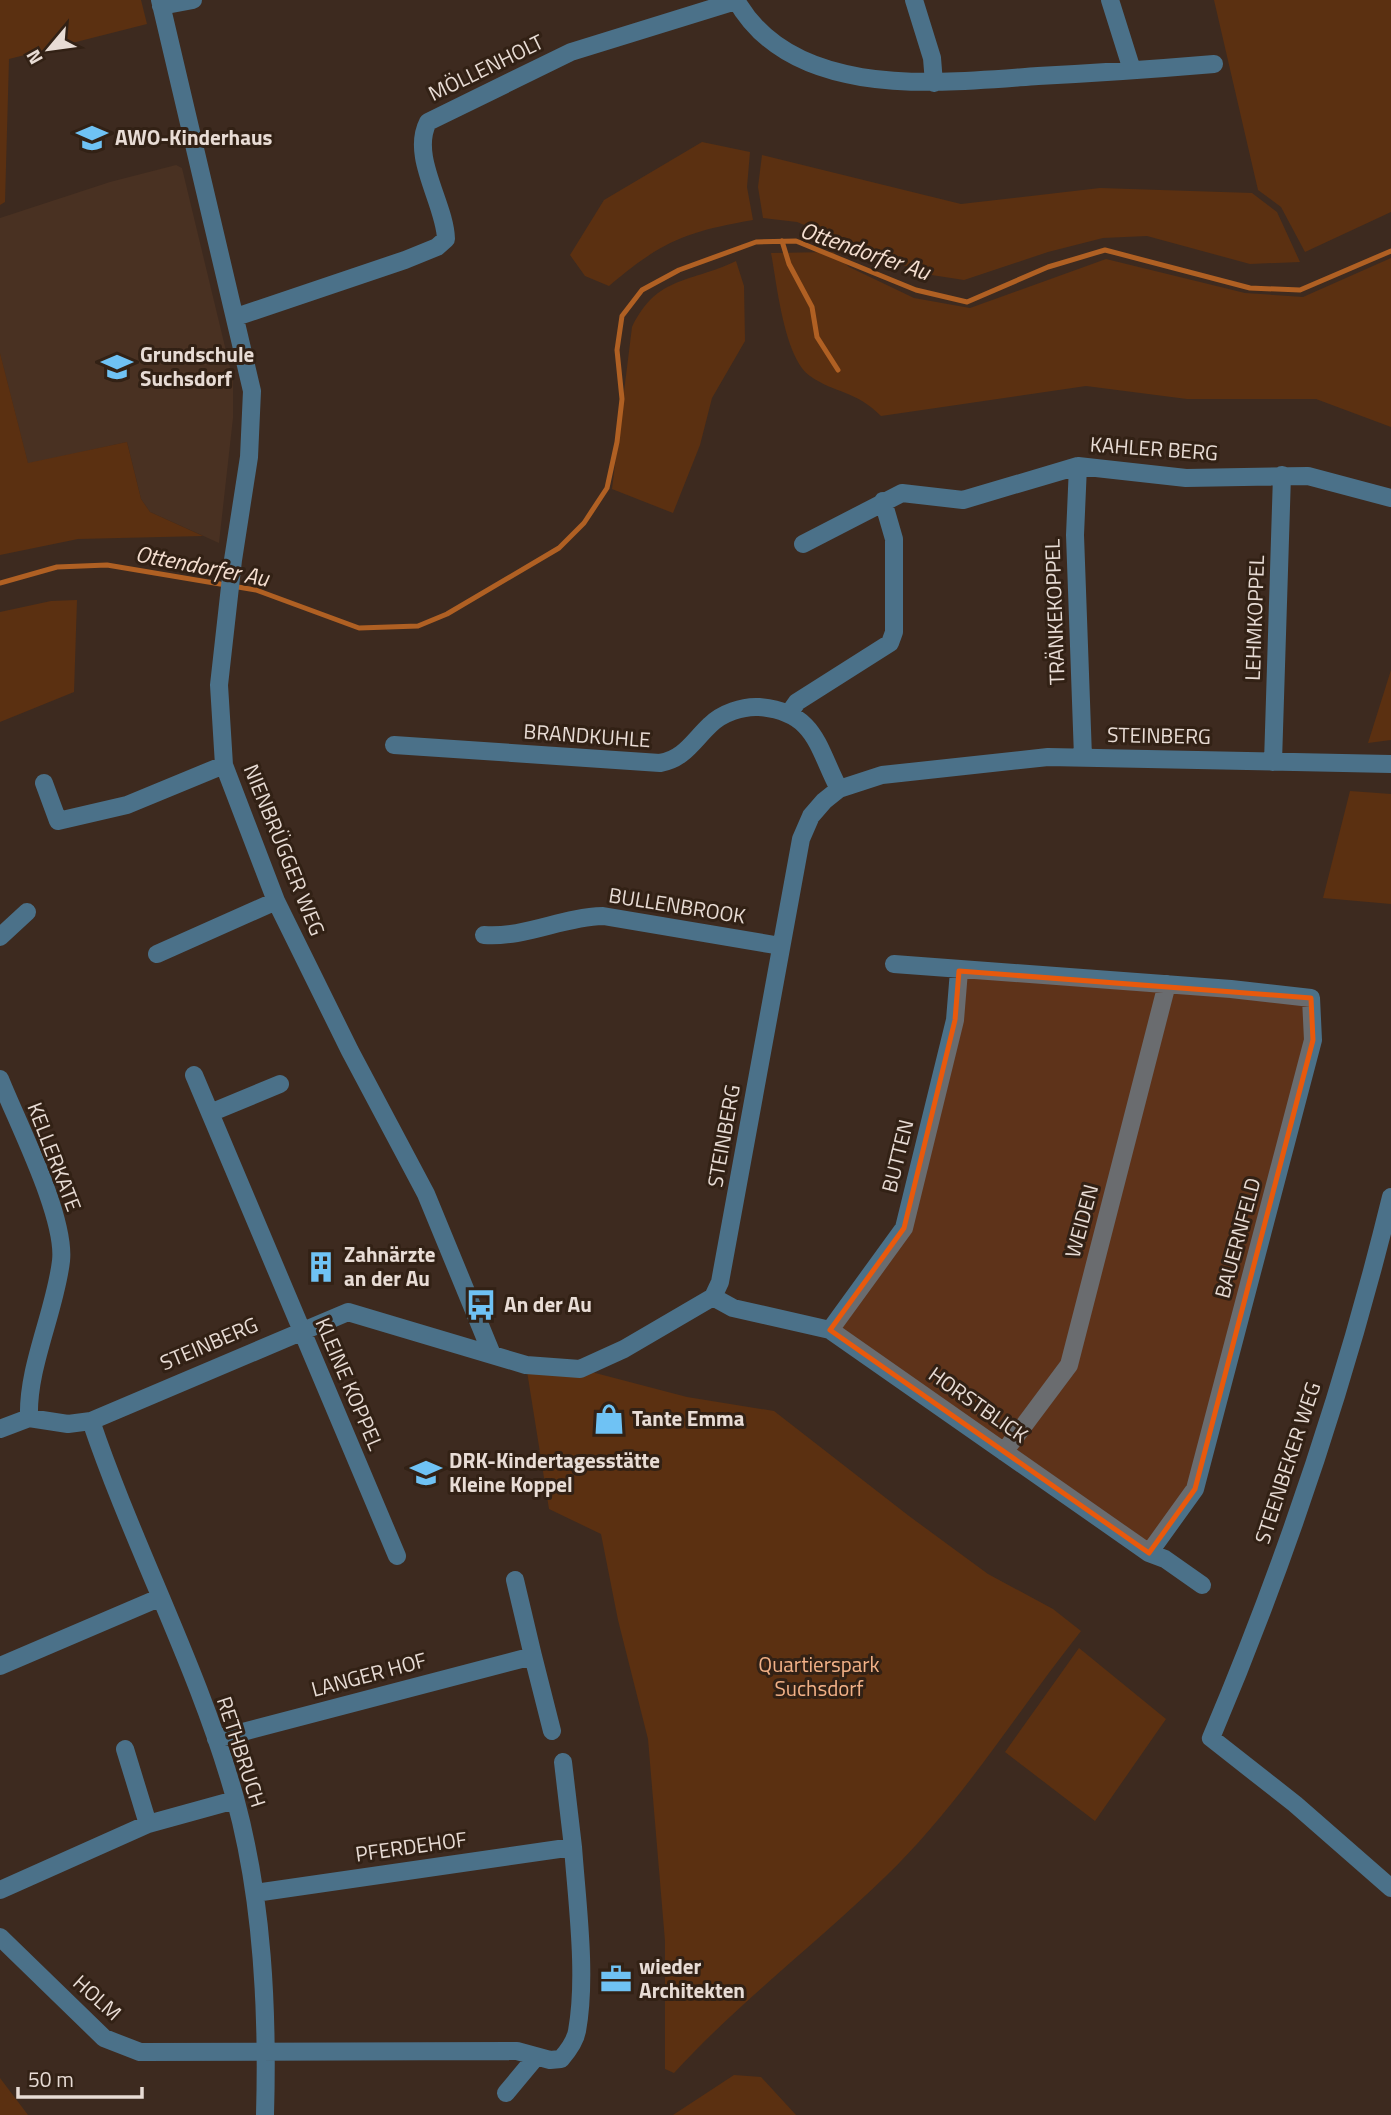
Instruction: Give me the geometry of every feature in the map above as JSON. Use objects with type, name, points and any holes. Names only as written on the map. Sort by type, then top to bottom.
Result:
[{"type":"street","points":[[161,3],[193,0]]},
{"type":"street","points":[[914,0],[932,58],[934,83]]},
{"type":"street","points":[[1110,0],[1132,71]]},
{"type":"street","points":[[736,1],[760,34],[802,60],[882,80],[934,83],[1213,64]]},
{"type":"street","name":"MÖLLENHOLT","points":[[236,317],[405,260],[437,247],[446,239],[446,227],[425,158],[422,133],[428,122],[571,52],[736,1]]},
{"type":"street","name":"NIENBRÜGGER WEG","points":[[161,3],[252,391],[249,457],[233,560],[219,685],[224,765],[276,901],[350,1051],[426,1194],[491,1352]]},
{"type":"street","name":"KAHLER BERG","points":[[803,544],[902,493],[962,500],[1078,466],[1186,478],[1308,476],[1391,498]]},
{"type":"street","name":"TRÄNKEKOPPEL","points":[[1078,466],[1075,535],[1083,757]]},
{"type":"street","name":"LEHMKOPPEL","points":[[1273,762],[1282,475]]},
{"type":"street","points":[[839,789],[822,748],[808,728],[790,712],[797,702],[890,643],[894,632],[894,539],[883,501]]},
{"type":"street","name":"BRANDKUHLE","points":[[394,745],[660,763],[679,758],[720,717],[754,707],[790,712]]},
{"type":"street","name":"STEINBERG","points":[[0,1429],[29,1418],[68,1424],[91,1420],[301,1329],[348,1312],[491,1352],[526,1365],[580,1369],[624,1349],[713,1297],[720,1282],[801,839],[811,816],[839,789],[882,775],[1048,757],[1391,765]]},
{"type":"street","points":[[44,783],[58,821],[127,805],[224,765]]},
{"type":"street","points":[[157,954],[276,901]]},
{"type":"street","points":[[0,937],[27,912]]},
{"type":"street","name":"BULLENBROOK","points":[[484,935],[508,937],[584,916],[603,916],[781,946]]},
{"type":"street","points":[[894,964],[959,971],[1076,976],[1167,984]]},
{"type":"street","name":"BUTTEN","points":[[830,1330],[904,1228],[955,1020],[959,971]]},
{"type":"street","name":"BAUERNFELD","points":[[1149,1553],[1195,1489],[1313,1040],[1311,998],[1167,984]]},
{"type":"street","name":"WEIDEN","points":[[1004,1452],[1069,1365],[1167,984]]},
{"type":"street","name":"KLEINE KOPPEL","points":[[194,1074],[397,1556]]},
{"type":"street","name":"KELLERKATE","points":[[0,1079],[55,1217],[62,1258],[30,1392],[29,1418]]},
{"type":"street","points":[[210,1113],[280,1084]]},
{"type":"street","name":"STEENBEKER WEG","points":[[1391,1197],[1321,1441],[1255,1633],[1211,1738],[1295,1804],[1391,1888]]},
{"type":"street","name":"HORSTBLICK","points":[[713,1297],[733,1308],[830,1330],[1149,1553],[1165,1559],[1202,1585]]},
{"type":"street","name":"RETHBRUCH","points":[[91,1420],[216,1739],[235,1800],[255,1892],[267,2054],[265,2115]]},
{"type":"street","points":[[515,1580],[552,1731]]},
{"type":"street","points":[[0,1666],[159,1598]]},
{"type":"street","name":"LANGER HOF","points":[[216,1739],[533,1656]]},
{"type":"street","points":[[125,1749],[148,1824]]},
{"type":"street","points":[[562,1762],[573,1847]]},
{"type":"street","points":[[0,1890],[148,1824],[235,1800]]},
{"type":"street","name":"PFERDEHOF","points":[[255,1892],[573,1847]]},
{"type":"street","name":"HOLM","points":[[0,1937],[104,2038],[140,2052],[267,2054],[517,2051],[550,2060],[561,2059],[571,2048],[577,2032],[580,1942],[573,1847]]},
{"type":"street","points":[[506,2093],[536,2057]]},
{"type":"highlighted area","points":[[959,971],[1311,998],[1313,1040],[1195,1489],[1149,1553],[830,1330],[904,1228],[955,1020]]},
{"type":"shaded area","name":"Grundschule Suchsdorf","points":[[176,165],[182,168],[233,380],[233,418],[219,543],[150,512],[141,499],[127,442],[28,464],[0,354],[0,218],[110,182]]},
{"type":"green space","points":[[0,0],[141,0],[147,24],[9,59],[5,202],[0,205]]},
{"type":"green space","points":[[1214,0],[1391,0],[1391,212],[1305,252],[1281,207],[1258,190]]},
{"type":"green space","points":[[702,142],[750,152],[747,187],[753,220],[709,229],[675,241],[644,258],[609,286],[585,276],[570,255],[604,200]]},
{"type":"green space","points":[[762,155],[961,204],[1100,188],[1252,193],[1277,212],[1300,262],[1250,264],[1147,236],[1103,238],[1048,252],[964,280],[925,274],[797,222],[763,218],[758,187]]},
{"type":"green space","points":[[833,252],[849,267],[914,298],[970,308],[1106,259],[1245,293],[1303,297],[1391,258],[1391,427],[1316,399],[1187,399],[1086,386],[881,416],[863,401],[810,376],[801,367],[788,337],[771,253]]},
{"type":"green space","points":[[736,261],[744,286],[745,341],[712,398],[700,445],[673,513],[612,489],[632,327],[652,298],[664,289]]},
{"type":"green space","points":[[0,353],[28,463],[127,442],[141,499],[150,512],[203,536],[78,539],[0,555]]},
{"type":"green space","points":[[77,600],[74,692],[0,722],[0,612],[51,601]]},
{"type":"green space","points":[[1391,670],[1391,740],[1368,743]]},
{"type":"green space","points":[[1350,791],[1391,794],[1391,904],[1323,898]]},
{"type":"green space","name":"Quartierspark Suchsdorf","points":[[526,1365],[580,1369],[687,1397],[774,1411],[988,1574],[1053,1609],[1081,1631],[963,1789],[913,1849],[859,1902],[751,1997],[674,2073],[665,2069],[665,1941],[648,1739],[618,1620],[601,1534],[549,1509]]},
{"type":"green space","points":[[1079,1648],[1166,1719],[1095,1821],[1005,1752]]},
{"type":"green space","points":[[734,2075],[761,2077],[796,2115],[673,2115]]},
{"type":"green space","points":[[0,2078],[28,2115],[0,2115]]},
{"type":"waterway","points":[[782,241],[789,264],[812,307],[817,337],[838,370]]},
{"type":"waterway","name":"Ottendorfer Au","points":[[0,583],[57,567],[107,565],[256,590],[359,628],[418,626],[447,614],[559,548],[584,523],[607,488],[617,442],[622,399],[617,350],[622,316],[642,290],[679,270],[756,242],[796,241],[916,290],[967,302],[1048,267],[1105,250],[1250,288],[1300,290],[1391,251]]},
{"type":"place","name":"AWO-Kinderhaus","points":[[92,138]]},
{"type":"place","name":"Grundschule Suchsdorf","points":[[117,367]]},
{"type":"place","name":"Zahnärzte an der Au","points":[[321,1267]]},
{"type":"place","name":"An der Au","points":[[481,1305]]},
{"type":"place","name":"Tante Emma","points":[[609,1419]]},
{"type":"place","name":"DRK-Kindertagesstätte Kleine Koppel","points":[[426,1473]]},
{"type":"place","name":"wieder Architekten","points":[[616,1979]]}]
